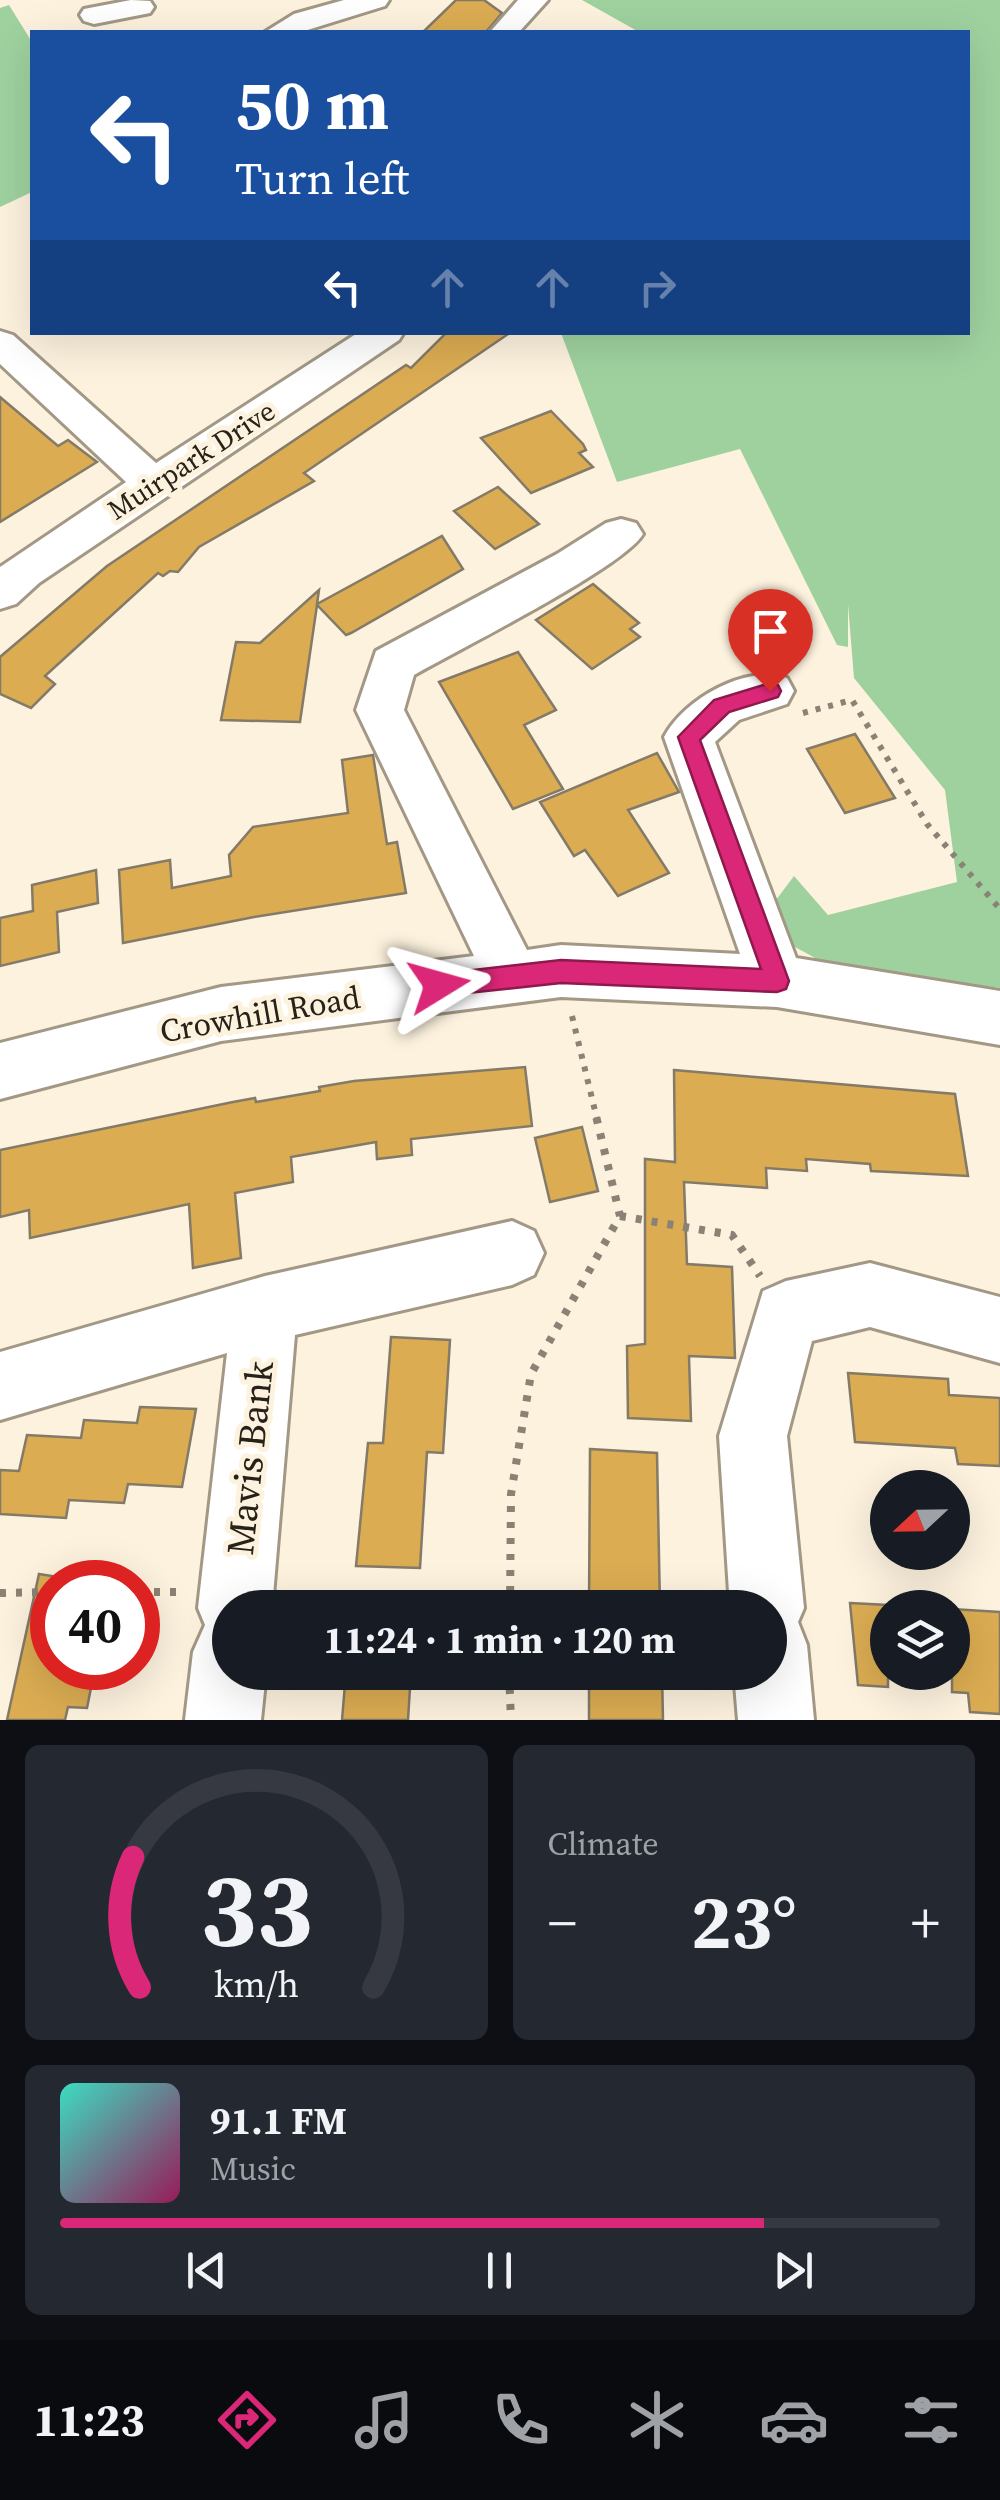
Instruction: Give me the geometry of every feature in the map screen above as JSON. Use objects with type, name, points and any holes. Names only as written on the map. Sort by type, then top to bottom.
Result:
[{"type":"street","points":[[271,0],[292,26],[375,0]]},
{"type":"street","points":[[506,30],[534,0]]},
{"type":"street","points":[[94,15],[140,8]]},
{"type":"street","points":[[5,330],[154,484]]},
{"type":"street","name":"Muirpark Drive","points":[[0,592],[23,572],[381,335]]},
{"type":"street","points":[[536,974],[380,710],[393,664],[573,565],[621,534]]},
{"type":"street","points":[[770,691],[722,706],[689,737],[777,981]]},
{"type":"street","name":"Crowhill Road","points":[[0,1071],[221,1014],[536,974],[777,981],[1000,1018]]},
{"type":"street","name":"Mavis Bank","points":[[0,1386],[265,1309],[512,1253]]},
{"type":"street","points":[[766,1590],[753,1436],[786,1314],[870,1295],[1000,1330]]},
{"type":"street","name":"Mavis Bank","points":[[237,1590],[265,1309]]},
{"type":"street","name":"Mavis Bank","points":[[223,1720],[226,1690]]},
{"type":"street","points":[[774,1690],[776,1720]]},
{"type":"path","points":[[770,691],[796,714],[852,700],[927,824],[1000,909]]},
{"type":"path","points":[[510,1590],[511,1494],[531,1374],[620,1216],[536,974]]},
{"type":"path","points":[[620,1216],[732,1235],[786,1314]]},
{"type":"path","points":[[0,1594],[30,1593]]},
{"type":"path","points":[[510,1690],[511,1720]]},
{"type":"green space","points":[[582,0],[1000,0],[1000,988],[828,965],[784,941],[767,912],[794,876],[828,915],[957,882],[945,790],[854,678],[848,604],[848,647],[837,645],[740,449],[617,482],[562,335],[970,335],[970,30],[635,30]]},
{"type":"green space","points":[[9,5],[30,39],[30,193],[0,207],[0,8]]},
{"type":"building","points":[[456,0],[484,0],[502,13],[488,30],[425,30]]},
{"type":"building","points":[[444,335],[507,335],[304,473],[314,481],[199,547],[178,572],[170,571],[163,576],[158,573],[45,676],[55,684],[31,708],[0,694],[0,657],[107,566],[406,365],[411,368]]},
{"type":"building","points":[[0,397],[58,446],[68,440],[97,462],[0,522]]},
{"type":"building","points":[[551,411],[583,444],[586,450],[579,453],[593,467],[531,493],[481,438]]},
{"type":"building","points":[[498,487],[539,524],[495,549],[454,511]]},
{"type":"building","points":[[442,536],[463,569],[351,633],[346,635],[317,605],[300,722],[221,720],[236,642],[260,643],[319,590],[317,604]]},
{"type":"building","points":[[593,584],[639,623],[630,629],[640,637],[592,669],[536,620]]},
{"type":"building","points":[[518,652],[556,710],[524,725],[563,789],[513,809],[439,682]]},
{"type":"building","points":[[855,734],[895,798],[845,813],[807,749]]},
{"type":"building","points":[[657,753],[679,792],[628,810],[669,873],[618,896],[585,850],[574,856],[540,802]]},
{"type":"building","points":[[373,755],[387,844],[397,842],[406,893],[123,943],[119,870],[170,860],[172,888],[231,876],[229,855],[253,827],[348,813],[342,760]]},
{"type":"building","points":[[96,870],[98,903],[57,912],[59,952],[0,966],[0,918],[33,911],[32,885]]},
{"type":"building","points":[[525,1067],[532,1126],[411,1139],[412,1155],[377,1159],[376,1142],[291,1157],[293,1182],[235,1193],[241,1258],[193,1268],[189,1204],[30,1238],[29,1210],[0,1217],[0,1150],[233,1102],[320,1091],[319,1087],[354,1081]]},
{"type":"building","points":[[674,1070],[955,1094],[968,1176],[871,1171],[870,1164],[806,1159],[807,1171],[766,1168],[767,1188],[684,1182],[687,1264],[732,1267],[735,1358],[689,1356],[691,1421],[628,1418],[627,1346],[645,1344],[645,1159],[675,1162]]},
{"type":"building","points":[[582,1127],[598,1191],[550,1202],[535,1138]]},
{"type":"building","points":[[391,1337],[450,1340],[443,1453],[427,1452],[420,1568],[356,1566],[368,1443],[383,1443]]},
{"type":"building","points":[[848,1373],[948,1379],[949,1395],[1000,1398],[1000,1466],[958,1464],[955,1448],[855,1442]]},
{"type":"building","points":[[140,1407],[196,1409],[182,1487],[128,1484],[124,1503],[69,1500],[66,1518],[0,1514],[0,1470],[19,1471],[27,1435],[81,1438],[84,1420],[137,1423]]},
{"type":"building","points":[[590,1449],[657,1453],[660,1590],[589,1590]]},
{"type":"building","points":[[850,1603],[870,1604],[870,1686],[858,1685]]},
{"type":"building","points":[[970,1610],[1000,1612],[1000,1714],[970,1712],[968,1693],[952,1692],[970,1690]]},
{"type":"building","points":[[30,1615],[30,1690],[91,1690],[87,1708],[68,1707],[65,1720],[7,1720]]},
{"type":"building","points":[[344,1690],[410,1690],[408,1720],[342,1720]]},
{"type":"building","points":[[589,1690],[662,1690],[663,1720],[589,1720]]},
{"type":"route","points":[[439,985],[561,972],[777,981],[689,737],[722,706],[770,691]]}]
